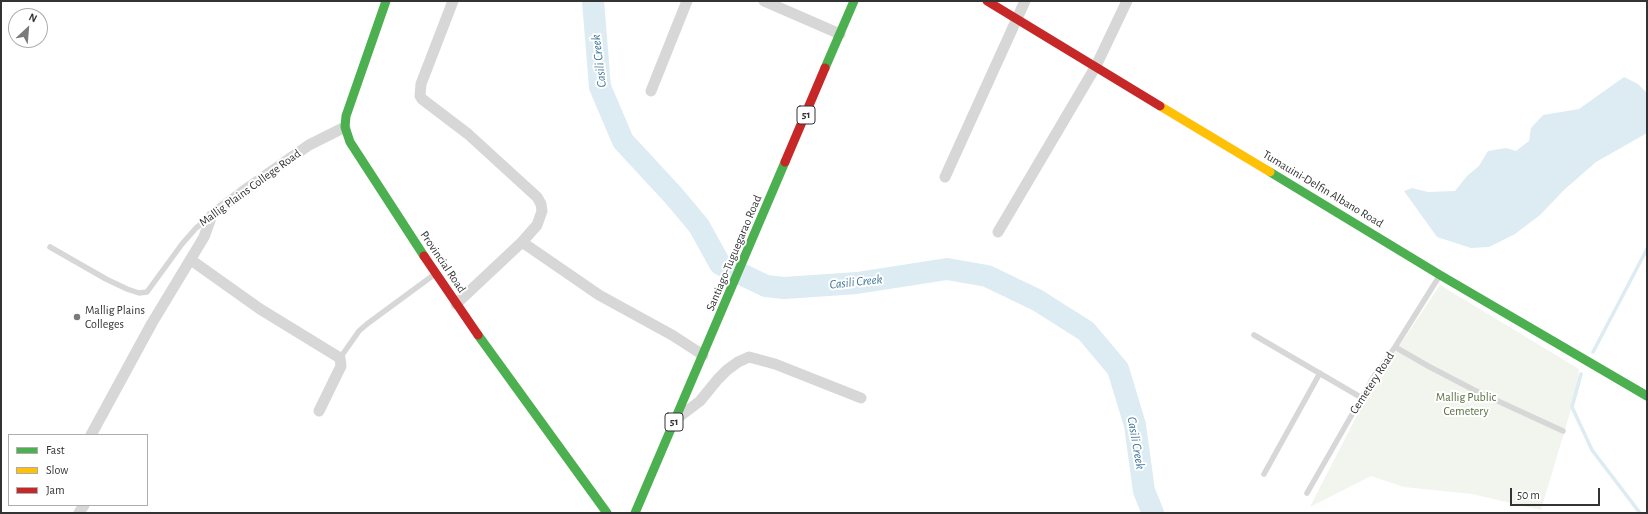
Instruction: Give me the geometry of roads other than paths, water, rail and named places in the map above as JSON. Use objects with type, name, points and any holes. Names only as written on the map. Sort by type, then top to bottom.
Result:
[{"type":"main road","points":[[345,127],[353,95],[386,1]]},
{"type":"main road","name":"Santiago-Tuguegarao Road","points":[[635,513],[854,1]]},
{"type":"main road","name":"Tumauini-Delfin Albano Road","points":[[987,1],[1440,275],[1647,396]]},
{"type":"main road","name":"Provincial Road","points":[[345,127],[350,142],[456,304],[607,513]]},
{"type":"street","points":[[453,1],[422,84],[420,96],[468,134],[537,197],[541,204],[542,211],[537,225],[522,242],[456,304]]},
{"type":"street","points":[[651,91],[687,1]]},
{"type":"street","points":[[764,1],[840,34]]},
{"type":"street","points":[[945,177],[1025,1]]},
{"type":"street","points":[[998,232],[1096,66],[1126,1]]},
{"type":"street","name":"Mallig Plains College Road","points":[[212,215],[309,145],[345,127]]},
{"type":"street","points":[[92,434],[152,323],[204,237],[212,215]]},
{"type":"street","points":[[522,242],[599,295],[672,335],[702,355]]},
{"type":"street","points":[[191,260],[260,309],[340,358],[341,366],[319,411]]},
{"type":"street","points":[[676,420],[700,401],[718,379],[728,370],[738,362],[749,357],[775,364],[861,398]]},
{"type":"lane","name":"Mallig Plains College Road","points":[[50,247],[127,289],[139,293],[148,292],[182,244],[196,228],[212,215]]},
{"type":"lane","points":[[340,358],[359,331],[367,324],[436,274]]},
{"type":"lane","name":"Cemetery Road","points":[[1307,493],[1374,376],[1396,347],[1440,275]]},
{"type":"lane","points":[[1254,335],[1362,398]]},
{"type":"lane","points":[[1396,347],[1474,390],[1563,431]]},
{"type":"lane","points":[[1264,474],[1320,373]]},
{"type":"waterway","name":"Casili Creek","points":[[593,1],[600,87],[623,141],[673,195],[699,226],[720,264],[766,286],[784,288],[857,283],[947,269],[987,276],[1037,300],[1086,331],[1118,369],[1135,425],[1144,491],[1153,513]]},
{"type":"waterway","points":[[1593,352],[1647,249]]},
{"type":"waterway","points":[[1581,374],[1572,407],[1592,450],[1640,513]]},
{"type":"place","name":"Mallig Plains Colleges","points":[[77,317]]},
{"type":"park label","name":"Mallig Public Cemetery","points":[[1466,404]]}]
